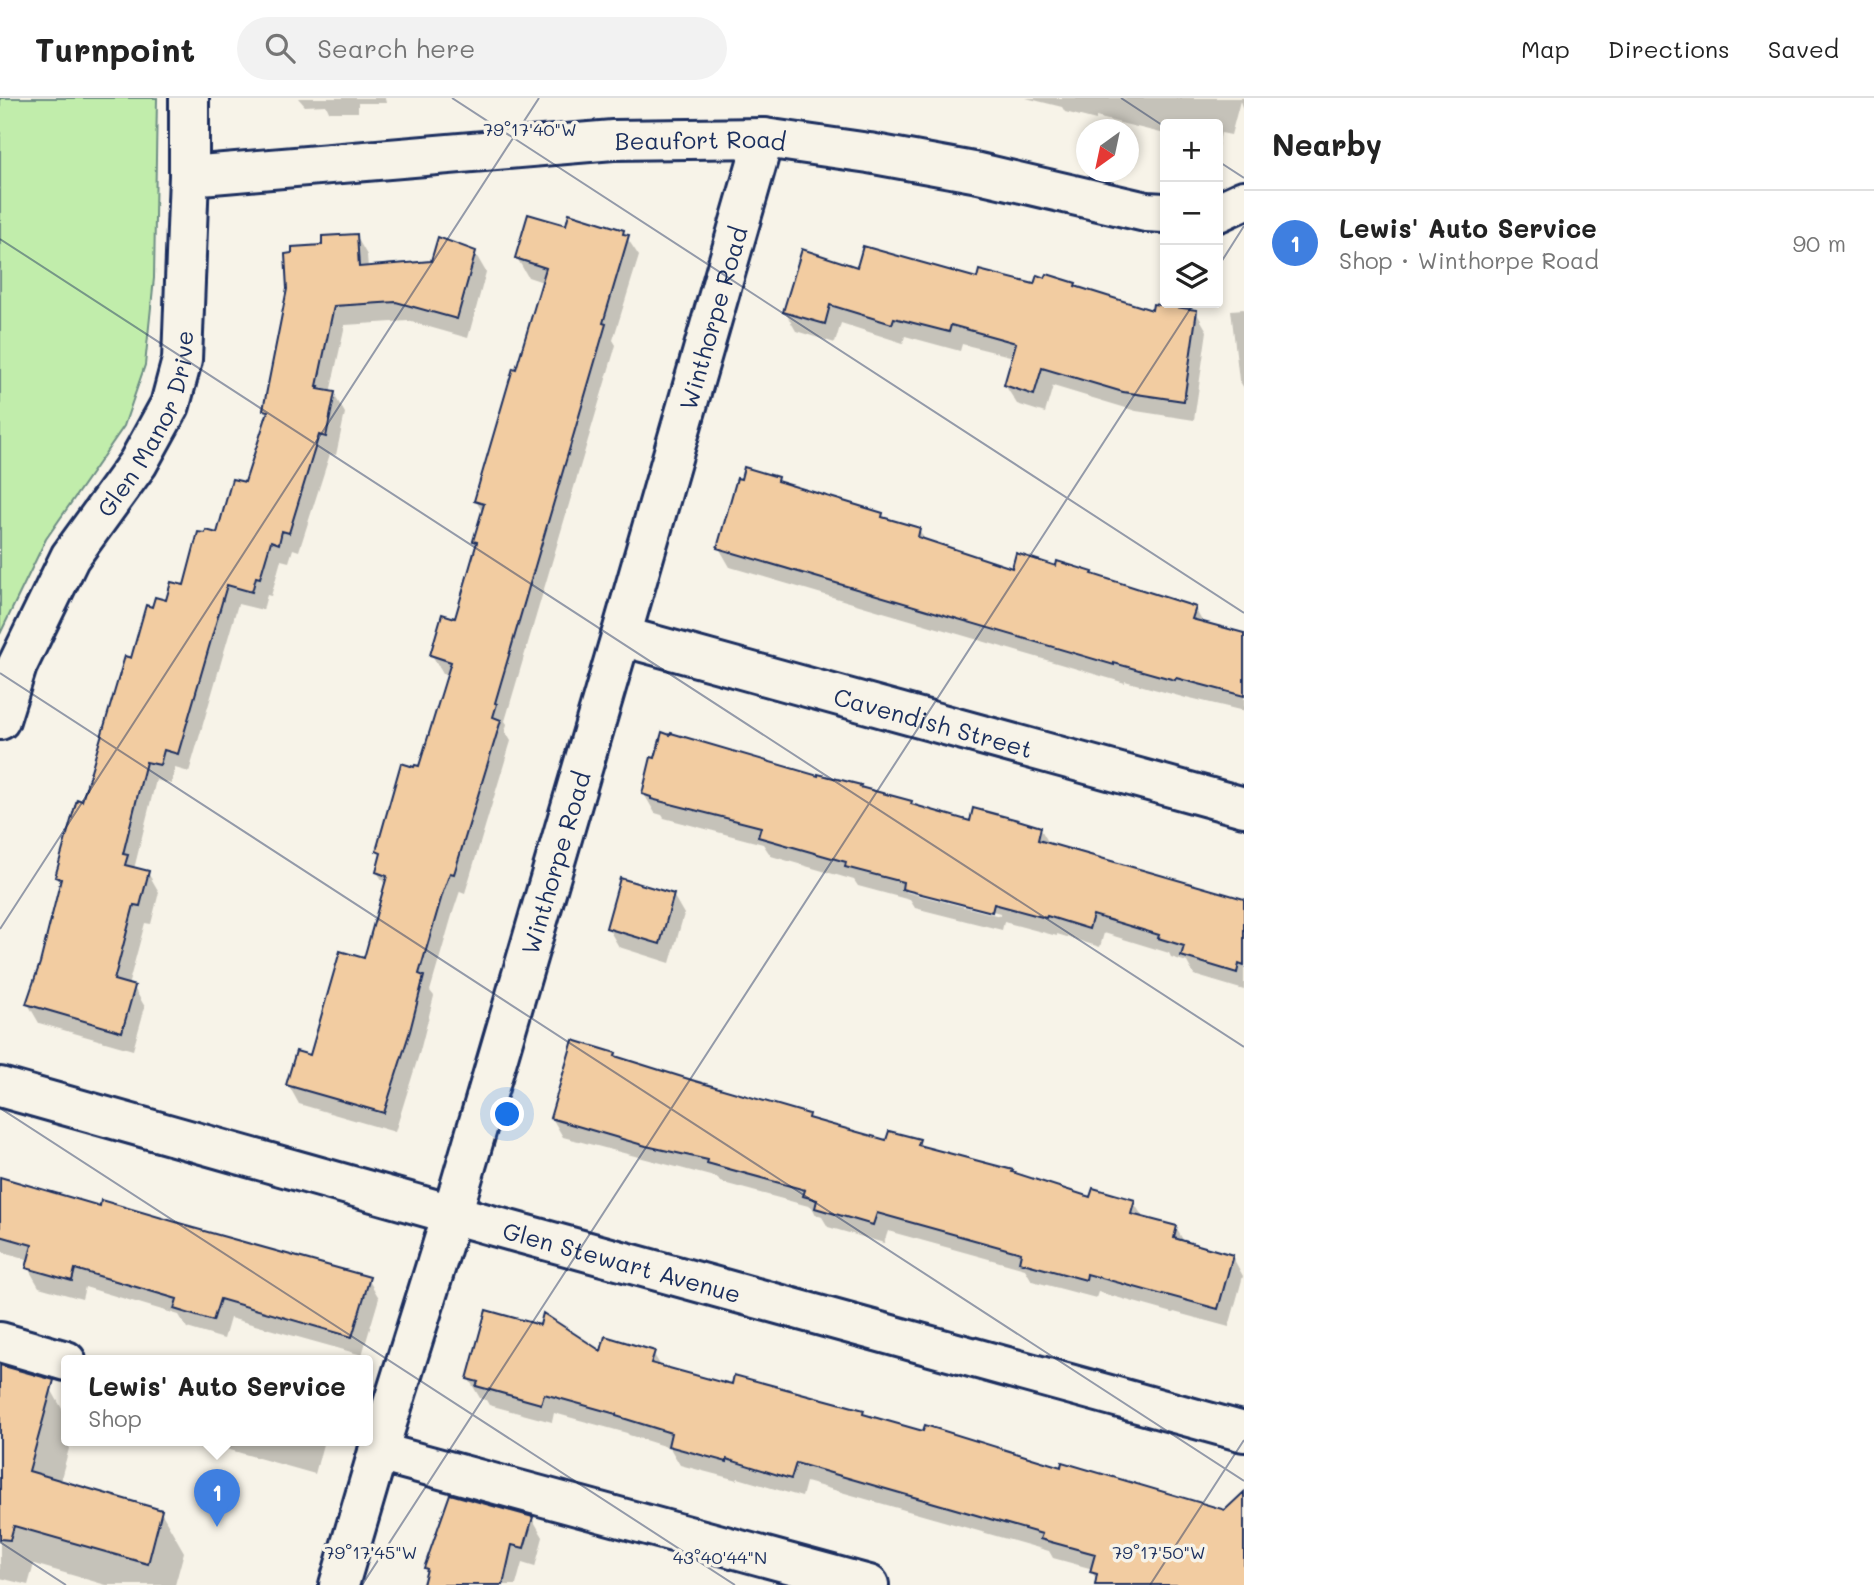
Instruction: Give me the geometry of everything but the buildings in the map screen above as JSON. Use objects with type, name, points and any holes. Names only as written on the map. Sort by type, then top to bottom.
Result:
[{"type":"street","name":"Glen Manor Drive","points":[[0,720],[17,666],[70,557],[138,463],[170,405],[182,360],[189,98]]},
{"type":"street","name":"Beaufort Road","points":[[189,176],[613,140],[764,138],[979,173],[1146,212],[1160,213]]},
{"type":"street","name":"Winthorpe Road","points":[[339,1585],[452,1214],[764,138]]},
{"type":"street","points":[[1223,210],[1244,200]]},
{"type":"street","name":"Cavendish Street","points":[[621,636],[1244,807]]},
{"type":"street","name":"Glen Stewart Avenue","points":[[0,1087],[1244,1432]]},
{"type":"street","points":[[0,1342],[61,1360]]},
{"type":"street","points":[[378,1452],[869,1585]]},
{"type":"green space","points":[[0,98],[157,98],[154,278],[145,365],[124,426],[46,539],[0,634]]},
{"type":"place","name":"Lewis' Auto Service","points":[[217,1527]]}]
